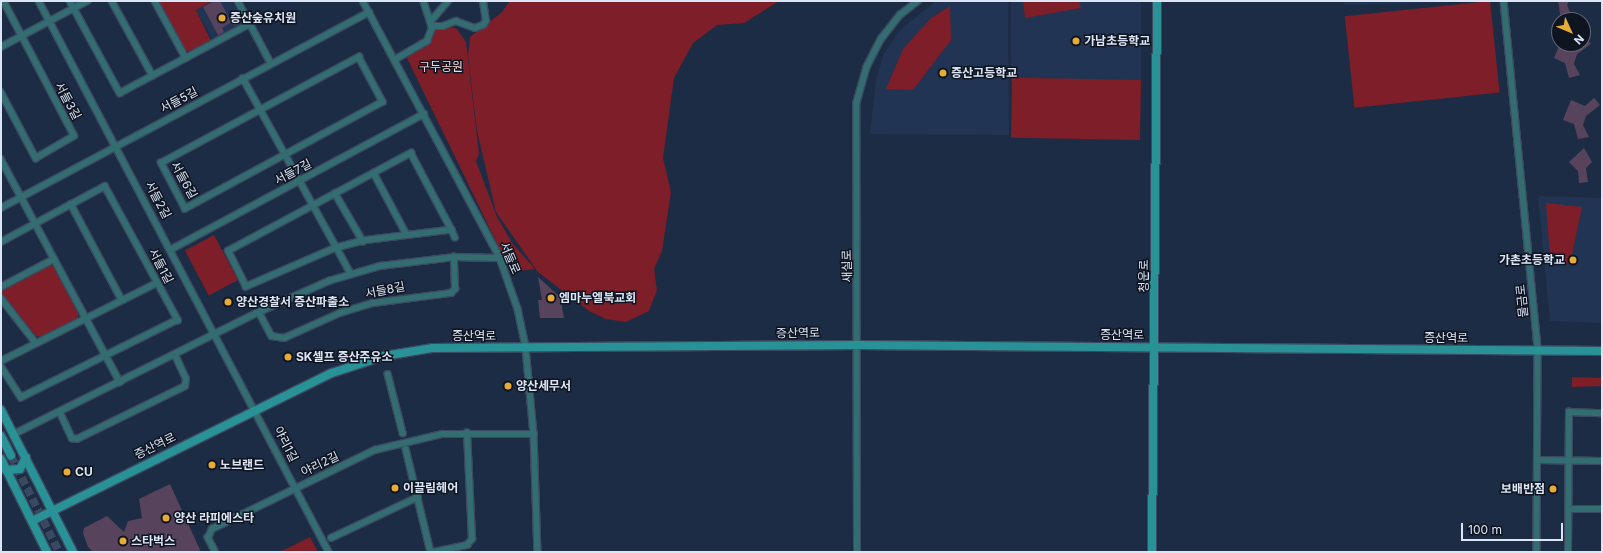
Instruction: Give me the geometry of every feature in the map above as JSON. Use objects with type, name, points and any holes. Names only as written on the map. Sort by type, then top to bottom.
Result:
[{"type":"street","name":"서들3길","points":[[1,92],[36,158],[74,136],[3,1]]},
{"type":"street","name":"서들2길","points":[[39,1],[256,409]]},
{"type":"street","points":[[70,1],[120,93],[250,24]]},
{"type":"street","points":[[1,47],[87,1]]},
{"type":"street","points":[[112,1],[153,76]]},
{"type":"street","points":[[155,1],[186,58]]},
{"type":"street","points":[[238,1],[271,63]]},
{"type":"street","name":"서들로","points":[[363,1],[396,59],[500,258],[518,309],[526,348],[534,434],[538,552]]},
{"type":"street","points":[[423,1],[431,24]]},
{"type":"street","points":[[396,59],[427,41],[431,24],[448,1]]},
{"type":"street","points":[[431,24],[443,26],[456,21],[475,28],[486,21],[483,1]]},
{"type":"street","name":"새실로","points":[[857,552],[859,345],[856,104],[866,68],[881,39],[900,15],[918,1]]},
{"type":"street","name":"청운로","points":[[1152,552],[1157,1]]},
{"type":"street","name":"물금로","points":[[1504,1],[1538,350],[1538,552]]},
{"type":"street","name":"서들5길","points":[[1,208],[369,12]]},
{"type":"street","name":"서들6길","points":[[359,57],[383,102],[285,155],[186,208],[161,163],[359,57]]},
{"type":"street","points":[[243,78],[351,274]]},
{"type":"street","name":"서들7길","points":[[172,249],[424,114]]},
{"type":"street","points":[[452,230],[363,241],[336,248],[246,287],[228,251],[411,153],[456,237]]},
{"type":"street","points":[[1,159],[120,382]]},
{"type":"street","points":[[374,173],[408,235]]},
{"type":"street","name":"서들1길","points":[[1,242],[105,186],[178,320],[21,398],[1,367]]},
{"type":"street","points":[[335,193],[363,241]]},
{"type":"street","points":[[71,204],[122,300]]},
{"type":"street","name":"서들8길","points":[[14,434],[303,291],[351,274],[380,266],[454,257],[500,258]]},
{"type":"street","name":"서들8길","points":[[259,312],[272,336],[284,338],[340,313],[373,303],[451,293],[455,289],[454,257]]},
{"type":"street","points":[[1,286],[54,259]]},
{"type":"street","points":[[1,361],[157,283]]},
{"type":"street","points":[[1,298],[36,343]]},
{"type":"street","name":"증산역로","points":[[32,521],[256,409],[332,373],[384,356],[434,348],[859,345],[1602,351]]},
{"type":"street","points":[[60,412],[72,438],[77,439],[185,386],[186,379],[174,355]]},
{"type":"street","points":[[388,374],[403,433]]},
{"type":"street","name":"야리1길","points":[[256,409],[329,552]]},
{"type":"street","points":[[1,410],[73,552]]},
{"type":"street","points":[[1568,552],[1569,412],[1602,413]]},
{"type":"street","points":[[406,448],[432,550],[467,545],[472,539],[467,432]]},
{"type":"street","name":"야리2길","points":[[215,552],[208,538],[212,530],[375,450],[442,434],[467,432],[534,434]]},
{"type":"street","points":[[1,436],[11,456]]},
{"type":"street","points":[[6,470],[20,468],[26,457]]},
{"type":"street","points":[[1,458],[47,552]]},
{"type":"street","points":[[1538,460],[1602,461]]},
{"type":"street","points":[[331,538],[418,497]]},
{"type":"street","points":[[1568,509],[1602,509]]},
{"type":"shaded area","points":[[213,1],[232,1],[244,23],[213,40],[196,10]]},
{"type":"shaded area","name":"증산고등학교","points":[[936,1],[1008,1],[1009,135],[870,134],[876,79],[884,54],[899,31]]},
{"type":"shaded area","name":"가남초등학교","points":[[1011,1],[1141,1],[1141,82],[1011,82]]},
{"type":"shaded area","points":[[1344,1],[1490,1],[1344,5]]},
{"type":"shaded area","name":"가촌초등학교","points":[[1538,196],[1602,198],[1602,323],[1550,321]]},
{"type":"green space","points":[[158,1],[212,1],[196,10],[211,41],[191,52],[184,50]]},
{"type":"green space","points":[[510,1],[779,1],[744,23],[717,25],[693,43],[674,78],[663,158],[671,192],[662,251],[654,269],[657,290],[649,311],[626,322],[606,319],[589,311],[538,272],[496,212],[477,131],[468,56],[470,37],[501,13]]},
{"type":"green space","points":[[1023,1],[1079,1],[1081,8],[1025,18]]},
{"type":"green space","points":[[1490,1],[1500,92],[1354,108],[1345,16]]},
{"type":"green space","points":[[950,6],[951,40],[913,90],[886,89],[903,49],[931,18]]},
{"type":"green space","name":"구두공원","points":[[436,28],[456,28],[466,42],[479,154],[476,161],[497,217],[512,243],[535,269],[511,272],[406,56],[430,42]]},
{"type":"green space","points":[[1012,78],[1141,80],[1140,140],[1011,138]]},
{"type":"green space","points":[[1546,203],[1582,207],[1570,264],[1550,257]]},
{"type":"green space","points":[[214,235],[238,280],[209,296],[185,250]]},
{"type":"green space","points":[[49,265],[54,266],[78,313],[78,319],[42,337],[36,336],[2,295],[2,289]]},
{"type":"green space","points":[[1572,377],[1602,378],[1602,386],[1572,387]]},
{"type":"green space","points":[[310,537],[318,552],[280,552]]},
{"type":"building","name":"증산숲유치원","points":[[214,1],[220,1],[229,18],[234,15],[239,24],[234,26],[232,22],[222,28],[224,32],[218,35],[203,7]]},
{"type":"building","points":[[1558,1],[1569,1],[1567,5],[1570,12],[1560,12]]},
{"type":"building","points":[[1557,52],[1580,52],[1577,54],[1574,64],[1580,75],[1569,78],[1565,63],[1554,58]]},
{"type":"building","points":[[1594,98],[1600,105],[1586,116],[1583,125],[1589,137],[1578,139],[1574,124],[1563,120],[1571,100],[1585,106]]},
{"type":"building","points":[[1584,148],[1592,162],[1586,168],[1588,182],[1579,183],[1578,171],[1569,162]]},
{"type":"building","name":"엠마누엘북교회","points":[[538,277],[560,297],[564,318],[540,318],[538,300],[542,300]]},
{"type":"building","name":"양산 라피에스타","points":[[170,484],[201,552],[93,552],[88,547],[83,533],[84,528],[107,516],[124,532],[128,521],[142,518],[139,499]]},
{"type":"tunnel","points":[[11,456],[59,552]]},
{"type":"place","name":"증산숲유치원","points":[[222,18]]},
{"type":"place","name":"가남초등학교","points":[[1076,41]]},
{"type":"place","name":"증산고등학교","points":[[943,73]]},
{"type":"place","name":"가촌초등학교","points":[[1573,260]]},
{"type":"place","name":"엠마누엘북교회","points":[[551,298]]},
{"type":"place","name":"양산경찰서 증산파출소","points":[[228,302]]},
{"type":"place","name":"SK셀프 증산주유소","points":[[288,357]]},
{"type":"place","name":"양산세무서","points":[[508,386]]},
{"type":"place","name":"노브랜드","points":[[212,465]]},
{"type":"place","name":"CU","points":[[67,472]]},
{"type":"place","name":"이끌림헤어","points":[[395,488]]},
{"type":"place","name":"보배반점","points":[[1553,489]]},
{"type":"place","name":"양산 라피에스타","points":[[166,518]]},
{"type":"place","name":"스타벅스","points":[[123,541]]}]
